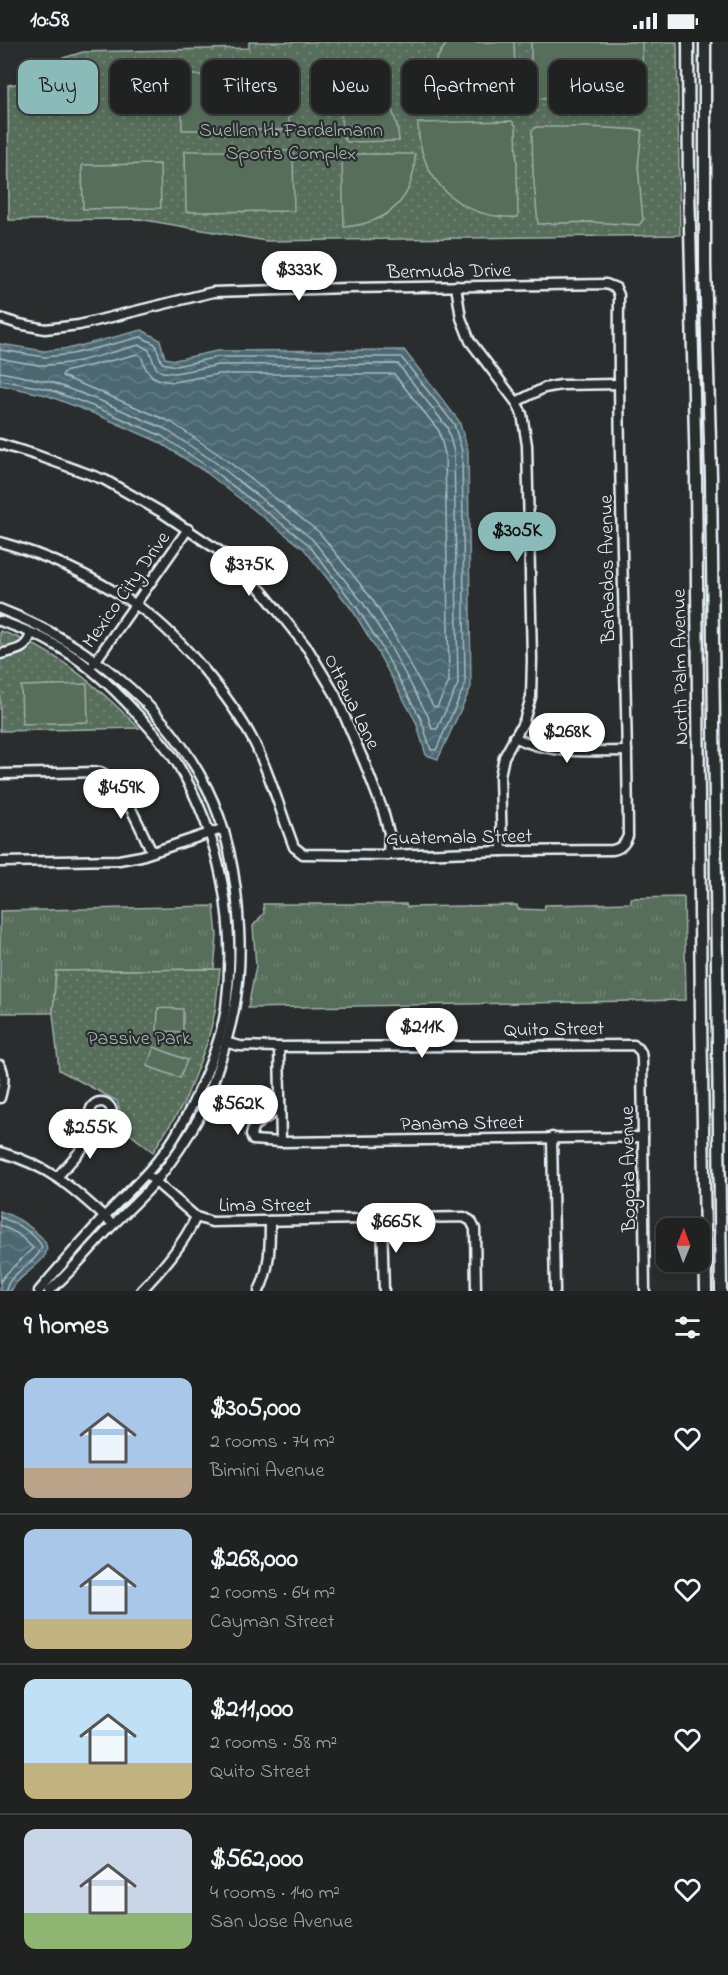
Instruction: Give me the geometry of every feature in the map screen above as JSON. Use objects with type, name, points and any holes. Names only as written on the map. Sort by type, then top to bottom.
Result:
[{"type":"main road","name":"North Palm Avenue","points":[[688,42],[706,1291]]},
{"type":"main road","name":"North Palm Avenue","points":[[705,42],[705,266],[709,400],[721,1291]]},
{"type":"main road","points":[[694,401],[709,400]]},
{"type":"main road","points":[[700,913],[716,913]]},
{"type":"street","name":"Bermuda Drive","points":[[0,318],[45,329],[79,325],[213,292],[606,284],[616,288]]},
{"type":"street","points":[[456,286],[461,318],[470,341],[516,402],[522,414],[527,445],[531,697],[524,721],[504,757],[500,776],[502,851]]},
{"type":"street","name":"Barbados Avenue","points":[[616,288],[619,295],[618,384],[628,836],[621,847]]},
{"type":"street","points":[[516,402],[544,388],[618,384]]},
{"type":"street","name":"Ottawa Lane","points":[[0,444],[105,480],[188,529],[227,556],[262,591],[308,649],[335,694],[383,811],[388,833],[388,855]]},
{"type":"street","name":"Mexico City Drive","points":[[90,668],[188,529]]},
{"type":"street","points":[[0,542],[63,564],[134,603]]},
{"type":"street","name":"Guatemala Street","points":[[134,603],[177,641],[220,690],[254,742],[266,768],[294,847],[298,852],[308,855],[388,855],[612,850],[621,847]]},
{"type":"street","points":[[0,609],[32,621],[96,659],[130,687],[161,720],[188,757],[207,789],[222,829],[238,909],[241,955],[235,1009],[227,1043],[200,1115],[182,1146],[155,1182],[49,1291]]},
{"type":"street","points":[[0,621],[58,646],[90,668],[122,697],[176,761],[210,833],[220,868],[227,915],[226,1008],[218,1040],[190,1107],[173,1139],[147,1174],[104,1217],[39,1291]]},
{"type":"street","points":[[0,654],[23,649],[31,633]]},
{"type":"street","points":[[514,737],[548,750],[627,751]]},
{"type":"street","points":[[0,774],[100,772],[107,774],[121,793],[152,852]]},
{"type":"street","points":[[0,862],[119,860],[141,856],[222,829]]},
{"type":"street","name":"Quito Street","points":[[218,1040],[240,1046],[279,1047],[627,1044],[638,1048]]},
{"type":"street","points":[[279,1047],[281,1142]]},
{"type":"street","name":"Bogota Avenue","points":[[638,1048],[642,1059],[645,1291]]},
{"type":"street","points":[[0,1098],[4,1079],[1,1067]]},
{"type":"street","name":"Panama Street","points":[[279,1109],[253,1127],[251,1135],[253,1140],[281,1142],[643,1137]]},
{"type":"street","points":[[58,1176],[99,1125]]},
{"type":"street","points":[[552,1137],[555,1291]]},
{"type":"street","points":[[0,1152],[25,1159],[58,1176],[113,1225]]},
{"type":"street","name":"Lima Street","points":[[147,1174],[196,1217],[212,1222],[464,1218],[471,1221],[475,1229],[476,1291]]},
{"type":"street","points":[[141,1291],[189,1233],[196,1217]]},
{"type":"street","points":[[382,1218],[384,1291]]},
{"type":"street","points":[[259,1291],[267,1276],[270,1221]]},
{"type":"green space","name":"Suellen H. Fardelmann Sports Complex","points":[[249,42],[677,42],[680,235],[266,241],[139,219],[9,220],[8,85],[18,84],[18,114],[98,114],[98,60],[60,59],[83,52],[249,48]]},
{"type":"green space","points":[[448,42],[514,42],[515,60],[436,60]]},
{"type":"green space","points":[[531,42],[642,42],[642,60],[549,60],[549,99],[537,99],[537,60],[531,60]]},
{"type":"green space","points":[[190,75],[202,75],[202,114],[289,114],[289,130],[182,130],[182,114],[190,114]]},
{"type":"green space","points":[[390,107],[399,141],[347,142],[342,136],[342,114],[390,114]]},
{"type":"green space","points":[[512,121],[516,126],[518,217],[478,212],[461,204],[435,179],[420,144],[418,123]]},
{"type":"green space","points":[[536,127],[642,130],[638,166],[643,220],[639,225],[590,222],[538,224],[532,131]]},
{"type":"green space","points":[[185,151],[293,151],[294,211],[186,212]]},
{"type":"green space","points":[[347,154],[415,154],[410,184],[396,206],[374,220],[344,227],[342,160]]},
{"type":"green space","points":[[160,164],[161,208],[83,209],[82,165]]},
{"type":"green space","points":[[0,631],[20,638],[58,659],[92,684],[139,728],[0,731]]},
{"type":"green space","points":[[87,684],[88,722],[22,724],[21,686]]},
{"type":"green space","points":[[684,897],[686,1000],[248,1008],[256,966],[253,926],[264,913],[263,904],[406,904],[407,907],[517,905],[518,909],[544,910],[545,905],[631,903],[631,898]]},
{"type":"green space","points":[[214,906],[217,936],[214,969],[56,971],[53,1013],[0,1013],[0,911]]},
{"type":"green space","name":"Passive Park","points":[[220,969],[215,1012],[207,1043],[184,1103],[153,1152],[118,1125],[121,1114],[117,1101],[59,1070],[53,1013],[56,971]]},
{"type":"green space","points":[[158,1008],[183,1009],[183,1032],[157,1031]]},
{"type":"green space","points":[[154,1047],[187,1060],[180,1078],[147,1066]]},
{"type":"water","points":[[142,330],[160,340],[165,358],[175,360],[217,351],[404,350],[459,421],[468,450],[471,687],[438,759],[426,755],[416,722],[373,644],[353,611],[304,549],[207,473],[159,442],[46,395],[0,385],[0,344],[44,351],[71,348]]},
{"type":"water","points":[[0,1211],[33,1229],[45,1242],[47,1250],[38,1264],[11,1291],[0,1291]]}]
